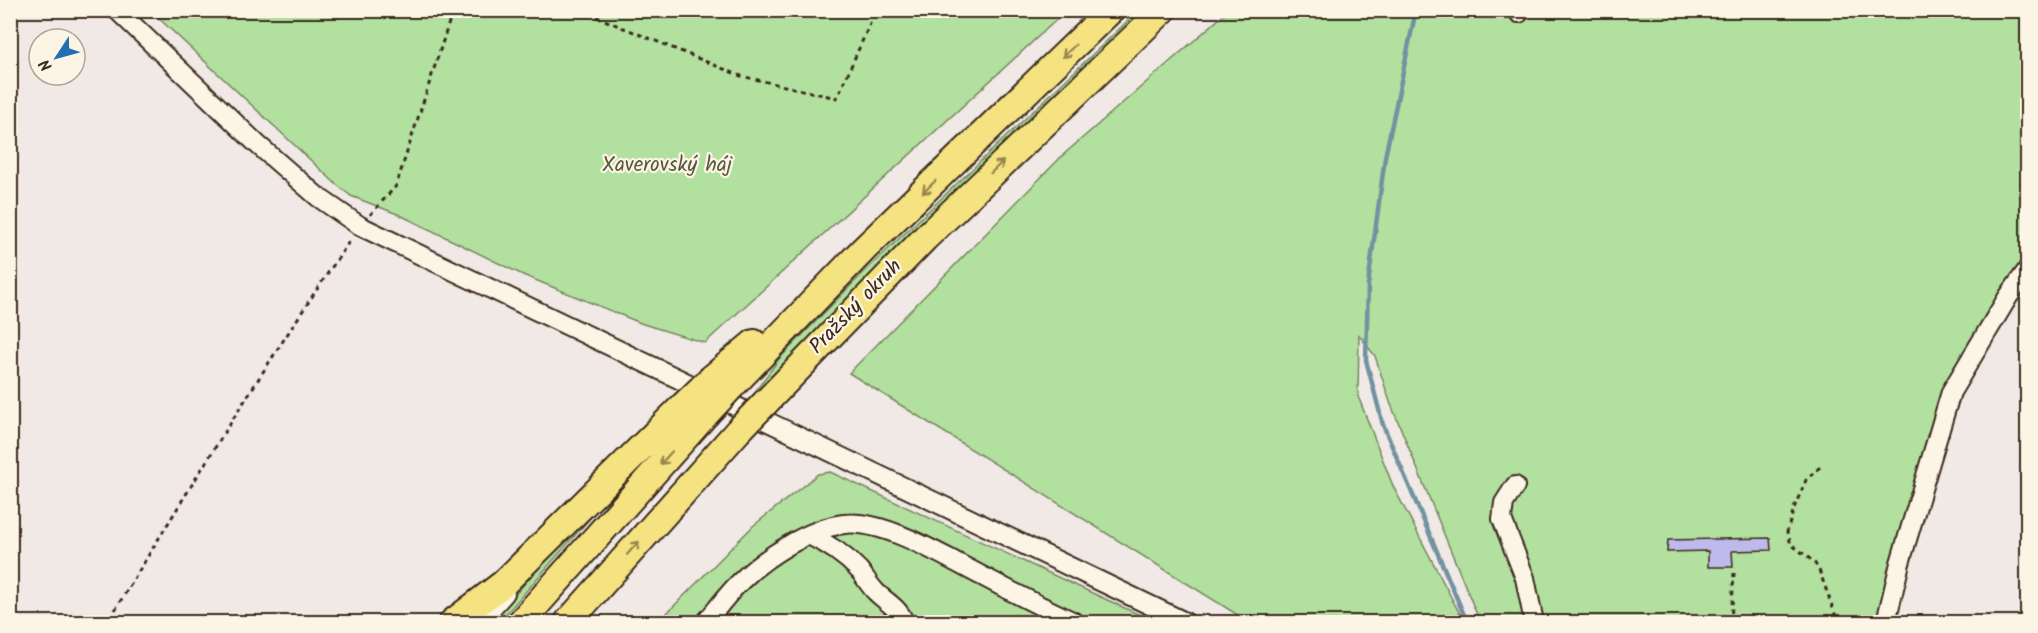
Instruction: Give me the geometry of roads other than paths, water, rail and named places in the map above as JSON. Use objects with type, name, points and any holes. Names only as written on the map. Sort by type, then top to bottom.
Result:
[{"type":"highway","name":"Pražský okruh","points":[[521,622],[694,410],[1111,10]]},
{"type":"highway","name":"Pražský okruh","points":[[568,622],[738,431],[925,238],[1163,10]]},
{"type":"highway","points":[[453,622],[504,583],[694,410]]},
{"type":"highway","points":[[576,622],[594,592]]},
{"type":"street","points":[[117,10],[257,144],[318,197],[360,225],[1185,622]]},
{"type":"street","points":[[1886,622],[1900,563],[1951,392],[2002,306],[2028,269]]},
{"type":"street","points":[[479,622],[549,544],[694,410]]},
{"type":"street","points":[[1515,486],[1504,503],[1502,519],[1525,578],[1534,622]]},
{"type":"street","points":[[706,622],[738,584],[760,564],[809,535],[828,527],[846,524],[870,526],[894,533],[1074,622]]},
{"type":"street","points":[[809,535],[838,550],[860,572],[869,585],[900,613],[904,622]]},
{"type":"waterway","points":[[1416,10],[1385,157],[1368,285],[1366,360],[1383,425],[1467,622]]},
{"type":"park label","name":"Xaverovský háj","points":[[667,165]]}]
